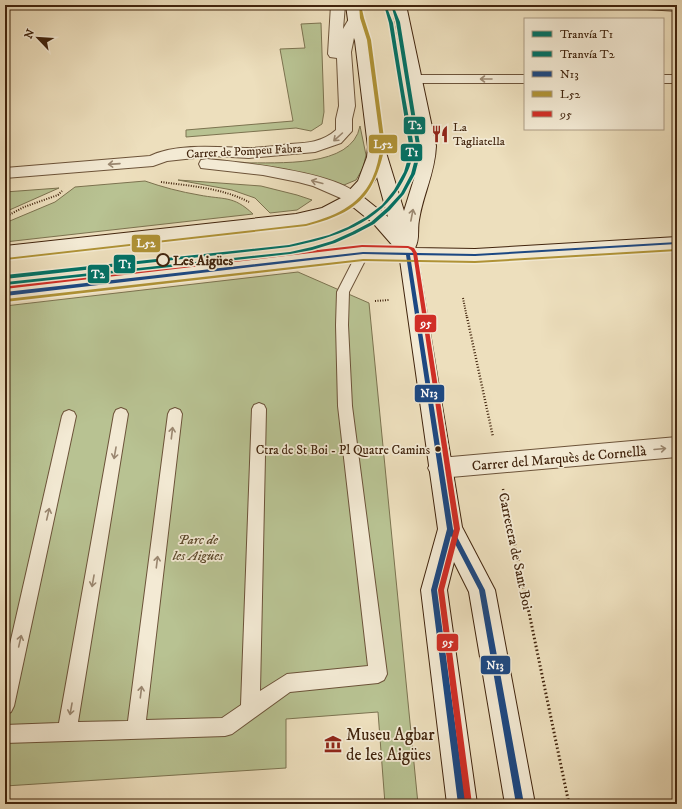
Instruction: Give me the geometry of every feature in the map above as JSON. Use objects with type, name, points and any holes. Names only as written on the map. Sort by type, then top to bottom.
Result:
[{"type":"street","points":[[338,5],[335,66],[338,107],[344,119]]},
{"type":"street","points":[[398,5],[428,146],[427,163],[410,220],[408,254]]},
{"type":"street","points":[[647,5],[677,7]]},
{"type":"street","points":[[354,12],[362,41],[376,146],[408,254],[450,529],[482,590],[520,804]]},
{"type":"street","name":"Carrer de Pompeu Fabra","points":[[5,172],[153,161],[163,156],[213,151],[249,153],[315,148],[328,144],[340,136],[344,131],[344,119],[347,106],[344,80],[344,52],[354,12]]},
{"type":"street","points":[[414,79],[524,79]]},
{"type":"street","points":[[664,79],[677,79]]},
{"type":"street","points":[[5,252],[305,218],[331,211],[352,198],[363,186],[371,174],[375,160],[376,146]]},
{"type":"street","name":"Carrer de Pompeu Fabra","points":[[153,161],[162,164],[210,165],[283,174],[325,184],[341,191],[364,206],[380,219],[391,230],[408,254]]},
{"type":"street","points":[[5,294],[363,253],[475,255],[677,243]]},
{"type":"street","name":"Carrer del Marquès de Cornellà","points":[[440,468],[677,447]]},
{"type":"street","points":[[450,529],[434,590],[462,804]]},
{"type":"lane","points":[[5,734],[225,727],[287,683],[378,674],[344,406],[342,326],[343,292],[363,253]]},
{"type":"lane","points":[[250,709],[259,409]]},
{"type":"lane","points":[[67,732],[121,414]]},
{"type":"lane","points":[[136,730],[175,414]]},
{"type":"lane","points":[[5,706],[70,416]]},
{"type":"path","points":[[5,217],[24,207],[58,195],[72,183],[83,166]]},
{"type":"path","name":"Carretera de Sant Boi","points":[[463,298],[569,804]]},
{"type":"green space","points":[[321,23],[324,112],[322,124],[311,131],[296,128],[186,137],[186,130],[293,121],[280,49],[305,48],[301,24]]},
{"type":"green space","points":[[360,126],[366,155],[363,168],[356,180],[344,185],[304,174],[243,163],[293,162],[328,156],[343,150],[354,140]]},
{"type":"green space","points":[[178,180],[261,186],[312,200],[297,210],[270,213],[255,198],[232,190]]},
{"type":"green space","points":[[145,181],[185,192],[228,199],[240,204],[253,214],[5,242],[5,223],[55,202],[75,187]]},
{"type":"green space","points":[[59,188],[5,212],[5,192]]},
{"type":"green space","name":"Parc de les Aigües","points":[[298,272],[369,303],[418,804],[385,804],[378,712],[286,719],[286,768],[5,786],[5,306]]},
{"type":"tram line","name":"T1","points":[[5,277],[289,246],[330,236],[350,228],[367,218],[383,206],[396,191],[406,172],[412,151],[391,23],[385,5]]},
{"type":"tram line","name":"T2","points":[[6,284],[290,253],[334,242],[372,223],[389,209],[402,193],[413,174],[419,151],[398,22],[392,5]]},
{"type":"transit line","name":"L52","points":[[6,259],[306,225],[322,221],[349,209],[368,190],[380,163],[383,146],[369,40],[362,18],[360,5]]},
{"type":"transit line","name":"N13","points":[[5,294],[363,253],[475,255],[677,243]]},
{"type":"transit line","name":"95","points":[[5,287],[362,246],[408,247],[413,249],[415,253],[457,529],[441,590],[469,803]]},
{"type":"transit line","name":"L52","points":[[6,301],[363,260],[475,262],[677,250]]},
{"type":"transit line","name":"N13","points":[[408,254],[450,529],[482,590],[520,804]]},
{"type":"transit line","name":"N13","points":[[447,512],[450,529],[434,590],[462,804]]},
{"type":"place","name":"La Tagliatella","points":[[440,134]]},
{"type":"place","name":"Les Aigües","points":[[163,260]]},
{"type":"place","name":"Ctra de St Boi - Pl Quatre Camins","points":[[438,449]]},
{"type":"place","name":"Museu Agbar de les Aigües","points":[[333,744]]}]
